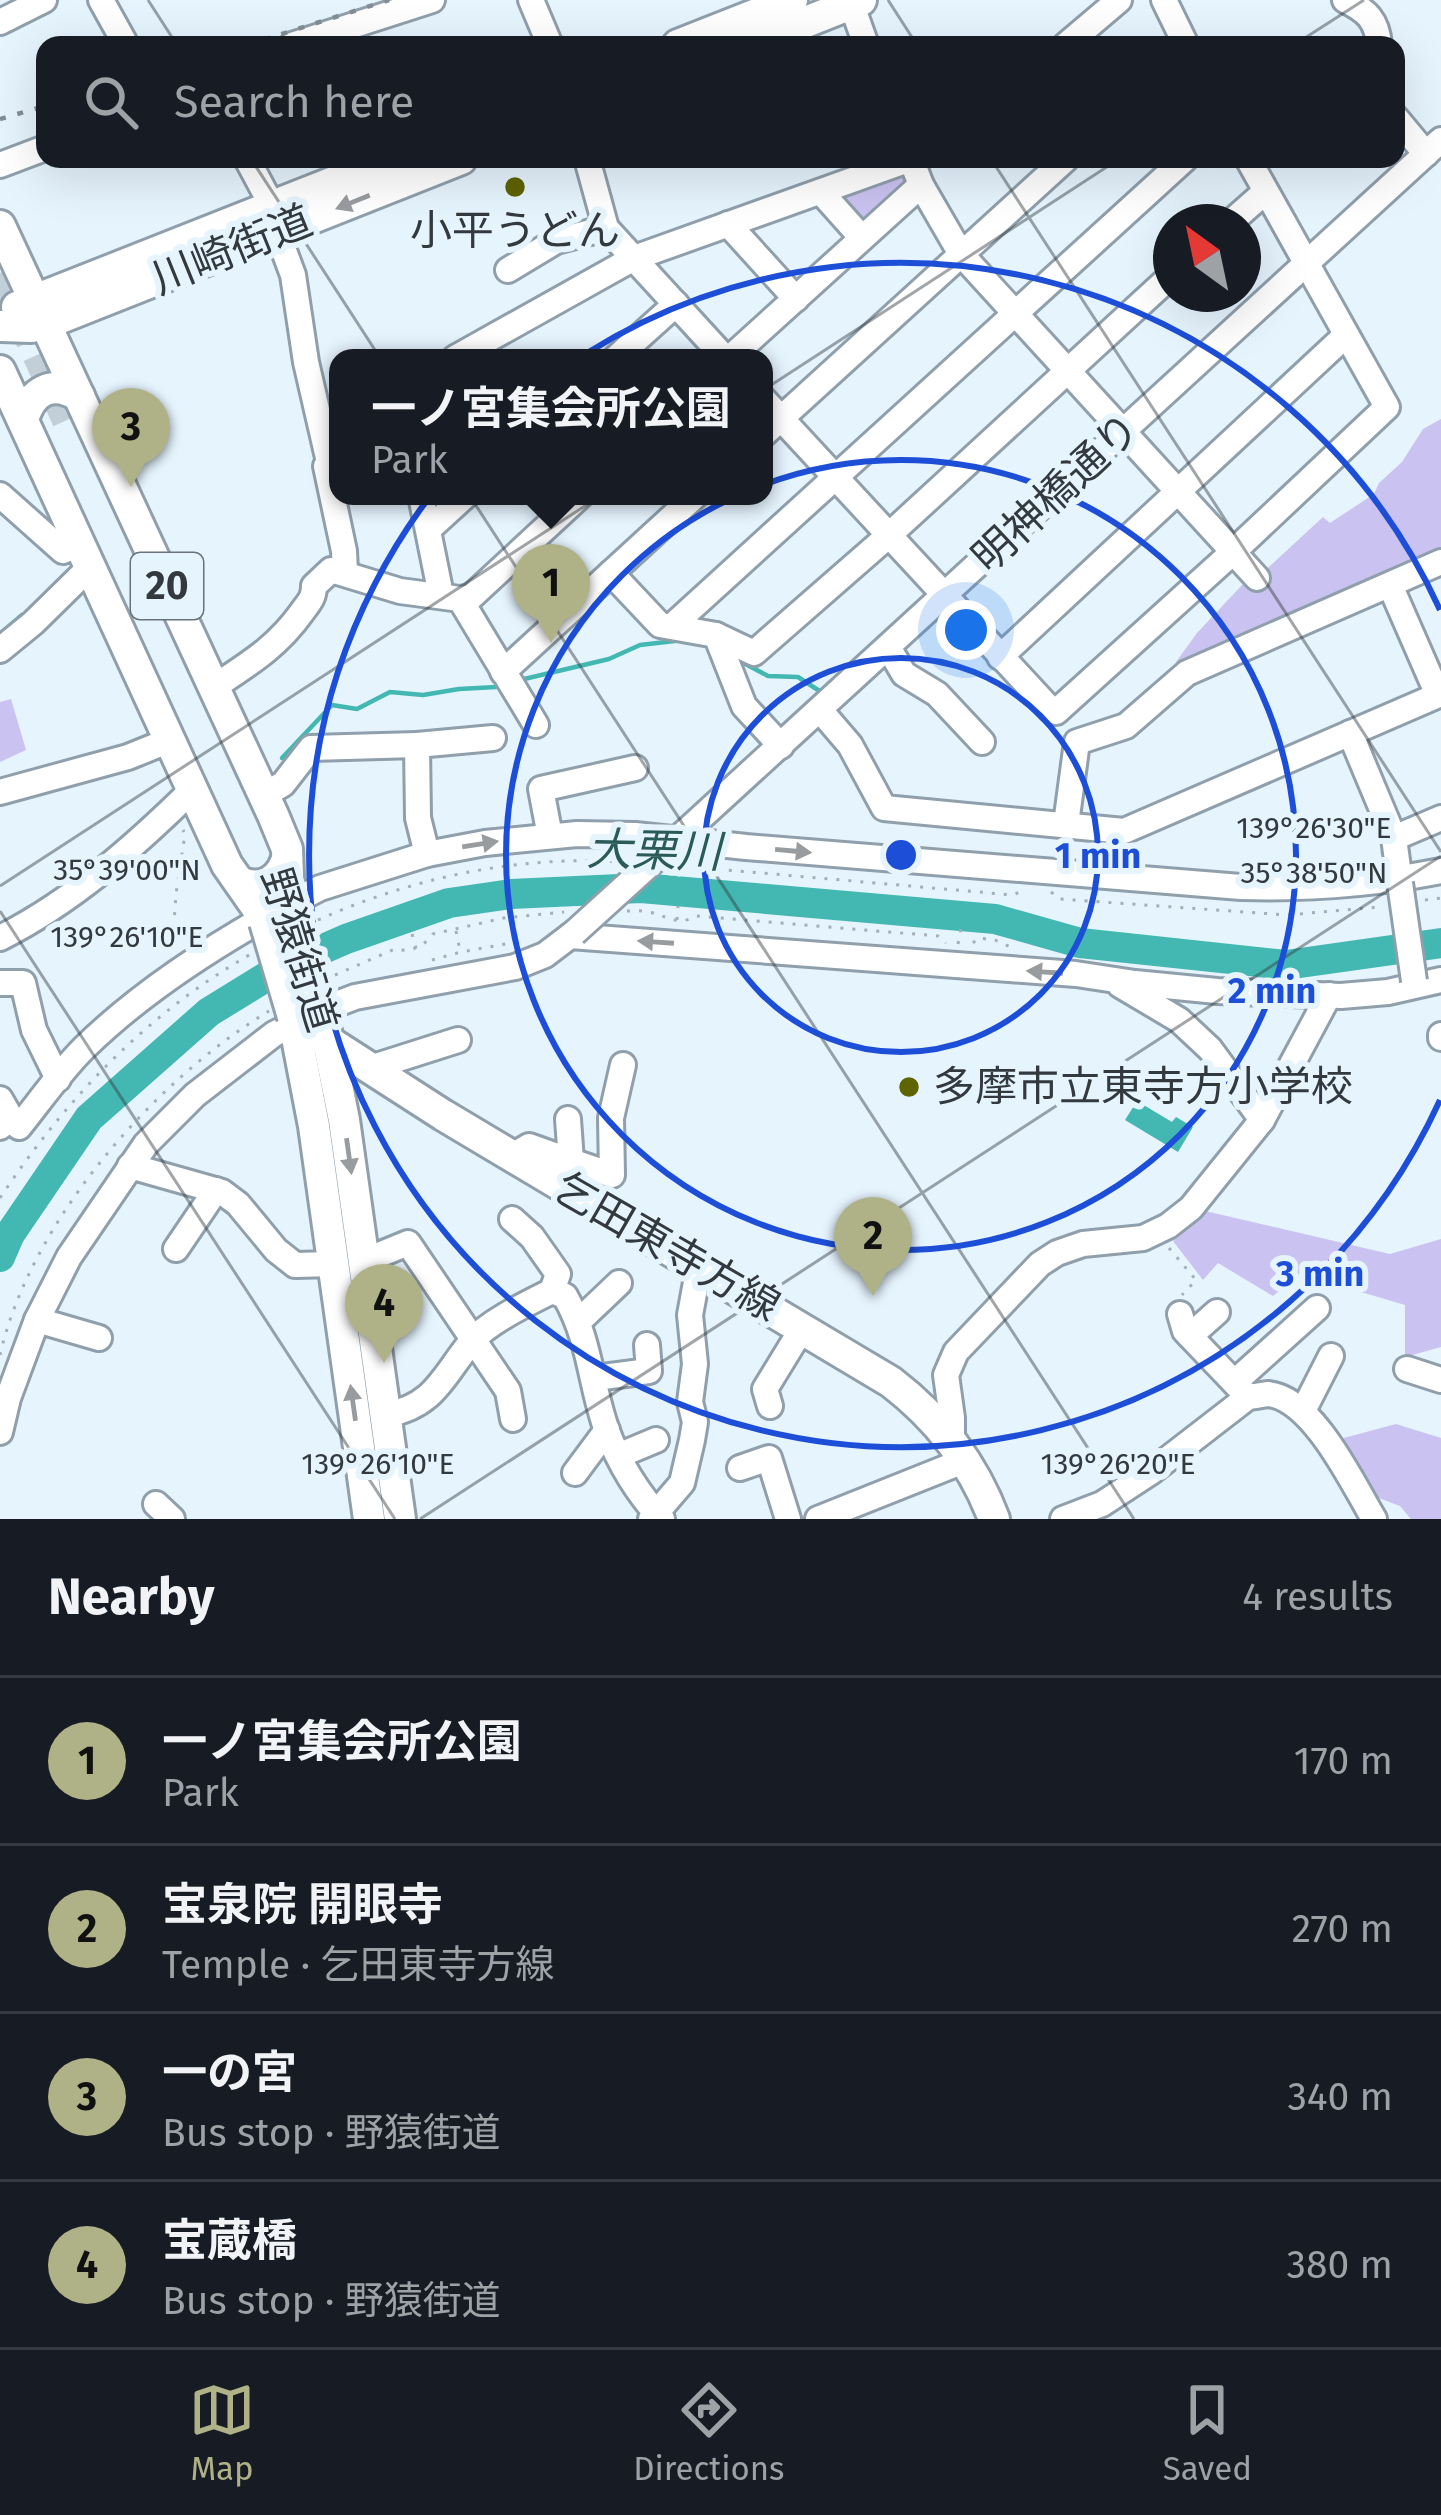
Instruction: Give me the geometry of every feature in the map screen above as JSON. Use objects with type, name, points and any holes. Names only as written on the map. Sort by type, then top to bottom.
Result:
[{"type":"main road","points":[[701,36],[792,0]]},
{"type":"main road","points":[[770,36],[854,1]]},
{"type":"main road","name":"川崎街道","points":[[274,219],[374,168]]},
{"type":"main road","name":"川崎街道","points":[[0,314],[40,312],[274,219],[433,168]]},
{"type":"main road","name":"20","points":[[0,226],[40,312],[54,416],[84,555],[170,740],[183,799],[263,871],[277,913]]},
{"type":"main road","name":"川崎街道","points":[[0,326],[31,327],[40,312]]},
{"type":"main road","name":"20","points":[[0,371],[54,416],[214,687],[264,796],[263,871],[277,913]]},
{"type":"main road","name":"野猿街道","points":[[54,416],[245,856],[263,871]]},
{"type":"main road","name":"野猿街道","points":[[277,913],[303,1007],[314,1126],[386,1415],[375,1452]]},
{"type":"main road","name":"乞田東寺方線","points":[[303,1007],[328,1041],[370,1068],[891,1382],[959,1450],[994,1519]]},
{"type":"main road","name":"野猿街道","points":[[328,1041],[344,1120],[349,1262],[385,1516]]},
{"type":"street","points":[[0,22],[44,0]]},
{"type":"street","points":[[101,0],[121,36]]},
{"type":"street","points":[[320,36],[432,0]]},
{"type":"street","points":[[531,0],[546,36]]},
{"type":"street","points":[[1077,36],[1119,0]]},
{"type":"street","points":[[1164,0],[1182,36]]},
{"type":"street","points":[[1345,0],[1372,16],[1378,36]]},
{"type":"street","points":[[854,1],[864,36]]},
{"type":"street","points":[[1405,126],[1435,151]]},
{"type":"street","points":[[0,165],[36,151]]},
{"type":"street","name":"明神橋通り","points":[[0,1432],[37,1320],[69,1257],[146,1144],[195,1095],[303,1007],[515,967],[545,955],[1435,151]]},
{"type":"street","points":[[252,168],[293,274],[329,480]]},
{"type":"street","points":[[589,168],[606,228],[719,349]]},
{"type":"street","points":[[471,349],[634,258],[821,192],[915,168]]},
{"type":"street","points":[[738,349],[862,238],[918,168]]},
{"type":"street","points":[[919,168],[961,254],[1257,578]]},
{"type":"street","points":[[773,414],[1056,168]]},
{"type":"street","points":[[672,626],[1175,168]]},
{"type":"street","points":[[773,420],[835,478],[1056,712],[1387,407],[1253,168]]},
{"type":"street","points":[[1251,204],[1265,191]]},
{"type":"street","points":[[821,192],[862,238]]},
{"type":"street","points":[[728,224],[796,299]]},
{"type":"street","points":[[508,270],[556,241],[606,228]]},
{"type":"street","points":[[610,573],[660,625],[716,635],[754,653],[1153,292]]},
{"type":"street","points":[[626,349],[676,304]]},
{"type":"street","points":[[1000,657],[1345,336]]},
{"type":"street","points":[[0,495],[63,550],[84,555],[33,623],[0,650]]},
{"type":"street","points":[[334,505],[345,572]]},
{"type":"street","points":[[423,505],[451,597],[536,725]]},
{"type":"street","points":[[429,529],[455,505]]},
{"type":"street","points":[[214,687],[284,638],[314,595],[314,586],[331,570],[400,591],[471,597],[570,505]]},
{"type":"street","points":[[502,672],[685,505]]},
{"type":"street","points":[[1066,824],[1077,742],[1126,726],[1187,673],[1441,562]]},
{"type":"street","points":[[820,710],[850,745],[884,808],[1124,831],[1439,694],[1390,585]]},
{"type":"street","points":[[716,635],[744,706],[781,746]]},
{"type":"street","points":[[888,647],[904,674],[937,694],[982,742]]},
{"type":"street","points":[[1350,733],[1394,838],[1414,983]]},
{"type":"street","points":[[264,796],[283,784],[310,748],[493,738]]},
{"type":"street","points":[[0,792],[128,757],[170,740]]},
{"type":"street","points":[[417,745],[418,818],[427,854]]},
{"type":"street","points":[[550,836],[541,789],[635,768]]},
{"type":"street","points":[[0,938],[68,897],[183,799]]},
{"type":"street","points":[[1394,838],[1441,818]]},
{"type":"street","points":[[1093,874],[1097,828]]},
{"type":"street","points":[[9,1127],[117,1017],[170,976],[320,888],[427,854],[485,843],[634,835],[674,842],[1273,888],[1400,882],[1441,871]]},
{"type":"street","points":[[572,927],[1216,991],[1328,995],[1388,992],[1441,980]]},
{"type":"street","points":[[1108,977],[1178,1020],[1210,1049],[1262,1120]]},
{"type":"street","points":[[0,983],[23,983],[34,1030],[58,1079]]},
{"type":"street","points":[[818,1519],[959,1450],[946,1375],[956,1352],[1040,1264],[1057,1253],[1083,1244],[1143,1238],[1191,1208],[1262,1120],[1328,995]]},
{"type":"street","points":[[370,1068],[458,1040]]},
{"type":"street","points":[[512,1156],[529,1146],[612,1175],[611,1118],[622,1065]]},
{"type":"street","points":[[0,1099],[11,1118],[9,1127]]},
{"type":"street","points":[[568,1119],[571,1161]]},
{"type":"street","points":[[130,1166],[216,1190],[238,1204],[276,1250],[295,1265],[349,1262],[408,1243],[508,1391],[514,1419]]},
{"type":"street","points":[[176,1249],[216,1190]]},
{"type":"street","points":[[386,1415],[427,1399],[473,1340],[552,1291],[558,1274],[532,1237],[512,1219]]},
{"type":"street","points":[[552,1291],[565,1296],[579,1321],[607,1430],[656,1517],[682,1483],[695,1422],[690,1315],[699,1266]]},
{"type":"street","points":[[579,1321],[619,1283]]},
{"type":"street","points":[[1064,1519],[1102,1504],[1151,1472],[1242,1389],[1317,1308]]},
{"type":"street","points":[[1217,1312],[1185,1325],[1242,1389],[1284,1399],[1303,1411],[1374,1519]]},
{"type":"street","points":[[37,1320],[99,1338]]},
{"type":"street","points":[[770,1406],[765,1389],[802,1327]]},
{"type":"street","points":[[595,1378],[649,1371],[647,1345]]},
{"type":"street","points":[[1303,1411],[1331,1356]]},
{"type":"street","points":[[1407,1369],[1441,1380]]},
{"type":"street","points":[[575,1473],[607,1430]]},
{"type":"street","points":[[620,1454],[656,1440]]},
{"type":"street","points":[[740,1468],[769,1458],[788,1519]]},
{"type":"path","points":[[170,976],[185,834],[183,799]]},
{"type":"path","points":[[676,920],[678,906]]},
{"type":"path","points":[[613,910],[654,912],[663,919],[688,921],[696,916],[938,935],[946,943],[970,946],[978,938],[995,940],[1021,953]]},
{"type":"path","points":[[0,1355],[23,1282],[47,1238],[111,1148],[183,1076],[231,1037],[303,1007],[395,949],[416,948],[434,934],[504,919],[572,927]]},
{"type":"path","points":[[958,944],[961,928]]},
{"type":"path","points":[[455,929],[460,952]]},
{"type":"path","points":[[412,934],[416,948]]},
{"type":"path","points":[[1162,1240],[1196,1280],[1179,1298],[1185,1325]]},
{"type":"path","points":[[1,1320],[9,1321]]},
{"type":"shaded area","points":[[898,170],[911,175],[908,186],[862,224],[838,197]]},
{"type":"shaded area","points":[[1441,419],[1441,553],[1201,660],[1176,662],[1243,584],[1257,578],[1323,517],[1330,523],[1374,494],[1423,429]]},
{"type":"shaded area","points":[[11,699],[26,750],[0,762],[0,702]]},
{"type":"shaded area","points":[[1137,1101],[1172,1122],[1176,1117],[1193,1127],[1178,1152],[1125,1120]]},
{"type":"shaded area","points":[[1205,1211],[1390,1254],[1441,1239],[1441,1347],[1405,1357],[1405,1305],[1300,1274],[1273,1296],[1218,1263],[1203,1280],[1173,1241]]},
{"type":"shaded area","points":[[1396,1424],[1441,1438],[1441,1519],[1411,1519],[1400,1506],[1376,1497],[1340,1439]]},
{"type":"waterway","points":[[0,634],[22,615]]},
{"type":"waterway","points":[[520,680],[609,659],[640,645],[683,640]]},
{"type":"waterway","points":[[738,660],[768,676],[798,677],[821,692]]},
{"type":"waterway","points":[[282,758],[332,705],[357,709],[390,692],[423,695],[496,687]]},
{"type":"waterway","name":"大栗川","points":[[0,1257],[10,1234],[89,1118],[209,1012],[282,967],[449,903],[511,894],[641,888],[995,919],[1080,943],[1286,965],[1441,943]]},
{"type":"tunnel","points":[[0,273],[67,420]]},
{"type":"railway","points":[[275,36],[389,0]]},
{"type":"railway","points":[[0,119],[36,109]]},
{"type":"place","name":"小平うどん","points":[[515,187]]},
{"type":"place","name":"一の宮","points":[[131,487]]},
{"type":"place","name":"一ノ宮集会所公園","points":[[551,643]]},
{"type":"place","name":"多摩市立東寺方小学校","points":[[909,1087]]},
{"type":"place","name":"宝泉院 開眼寺","points":[[873,1296]]},
{"type":"place","name":"宝蔵橋","points":[[384,1363]]}]
